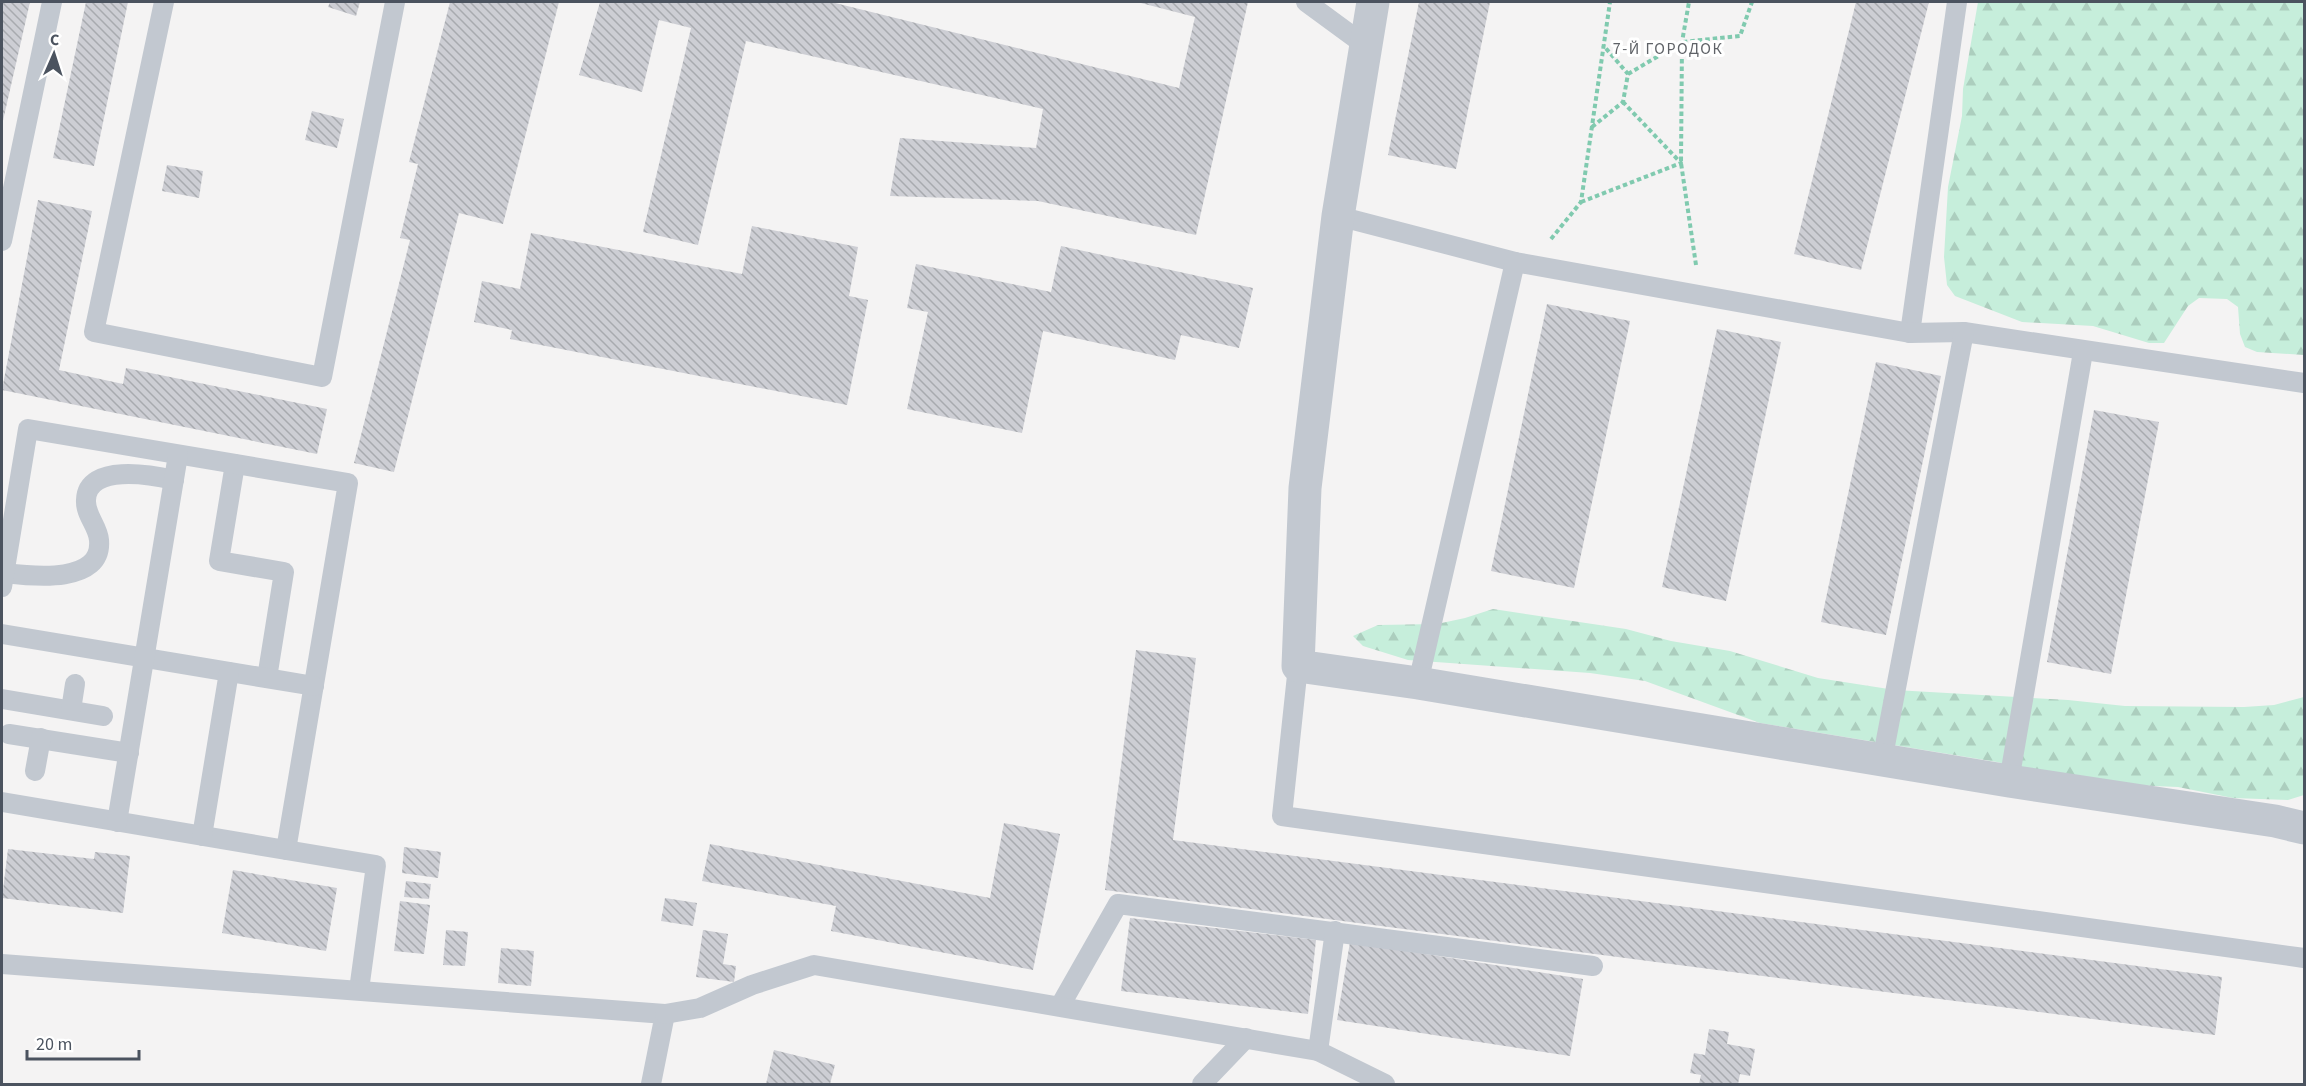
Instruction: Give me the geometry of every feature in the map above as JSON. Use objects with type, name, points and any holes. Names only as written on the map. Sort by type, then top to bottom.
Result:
[{"type":"street","points":[[1373,2],[1338,216],[1305,488],[1298,666],[1419,683],[2009,781],[2275,821],[2304,828]]},
{"type":"lane","points":[[2,241],[52,2]]},
{"type":"lane","points":[[164,2],[94,332],[322,377],[395,2]]},
{"type":"lane","points":[[1306,2],[1366,46]]},
{"type":"lane","points":[[1910,333],[1957,2]]},
{"type":"lane","points":[[1338,216],[1523,264],[1910,333],[1964,332],[2084,352],[2304,383]]},
{"type":"lane","points":[[1419,683],[1523,264]]},
{"type":"lane","points":[[1882,760],[1964,332]]},
{"type":"lane","points":[[2009,781],[2084,352]]},
{"type":"lane","points":[[174,480],[122,473],[101,480],[90,489],[86,501],[99,539],[97,553],[89,564],[64,575],[3,580],[28,429],[348,483],[286,850]]},
{"type":"lane","points":[[117,822],[178,455]]},
{"type":"lane","points":[[235,464],[219,561],[284,572],[267,678]]},
{"type":"lane","points":[[2,634],[314,686]]},
{"type":"lane","points":[[1298,666],[1282,816],[2304,958]]},
{"type":"lane","points":[[202,836],[230,672]]},
{"type":"lane","points":[[71,710],[75,684]]},
{"type":"lane","points":[[2,699],[103,716]]},
{"type":"lane","points":[[9,734],[129,753]]},
{"type":"lane","points":[[35,771],[41,738]]},
{"type":"lane","points":[[2,802],[376,865],[359,990]]},
{"type":"lane","points":[[1060,1006],[1118,904],[1593,966]]},
{"type":"lane","points":[[1318,1051],[1335,932]]},
{"type":"lane","points":[[2,964],[665,1014],[700,1008],[752,985],[814,965],[1318,1051],[1385,1084]]},
{"type":"lane","points":[[651,1084],[665,1014]]},
{"type":"lane","points":[[1202,1084],[1246,1038]]},
{"type":"path","points":[[1581,202],[1610,2]]},
{"type":"path","points":[[1689,2],[1682,42],[1681,163],[1700,296]]},
{"type":"path","points":[[1592,128],[1623,102],[1628,74],[1682,42],[1740,36],[1752,2]]},
{"type":"path","points":[[1603,45],[1628,74]]},
{"type":"path","points":[[1623,102],[1681,163]]},
{"type":"path","points":[[1523,264],[1581,202],[1681,163]]},
{"type":"green space","points":[[1978,2],[2304,2],[2304,355],[2257,352],[2245,347],[2240,334],[2238,307],[2227,299],[2199,298],[2188,306],[2164,343],[2149,343],[2093,326],[2022,322],[1955,296],[1947,285],[1944,257],[1948,187],[1962,116],[1963,89]]},
{"type":"green space","points":[[1493,609],[1626,629],[1671,641],[1730,651],[1818,678],[1895,690],[2068,700],[2125,706],[2244,707],[2274,705],[2304,697],[2304,795],[2288,800],[2233,798],[2178,787],[2105,784],[2064,778],[1997,762],[1760,723],[1645,681],[1590,673],[1408,660],[1363,646],[1353,636],[1378,625],[1437,624]]},
{"type":"building","points":[[2,2],[30,2],[2,125]]},
{"type":"building","points":[[86,2],[128,2],[94,166],[53,158]]},
{"type":"building","points":[[330,2],[360,2],[356,16],[328,7]]},
{"type":"building","points":[[450,2],[559,2],[503,224],[459,213],[394,472],[354,463],[410,240],[400,238],[418,164],[409,162]]},
{"type":"building","points":[[600,2],[831,2],[1179,88],[1195,17],[1137,2],[1248,2],[1196,235],[1038,201],[890,196],[900,138],[1036,148],[1043,109],[746,41],[698,245],[643,232],[691,28],[659,20],[642,92],[579,75]]},
{"type":"building","points":[[1419,2],[1490,2],[1456,169],[1388,155]]},
{"type":"building","points":[[1856,2],[1929,2],[1861,270],[1794,254]]},
{"type":"building","points":[[312,111],[344,119],[337,148],[305,140]]},
{"type":"building","points":[[167,165],[203,171],[199,198],[162,191]]},
{"type":"building","points":[[38,200],[92,211],[59,370],[123,384],[126,368],[327,409],[317,454],[2,390]]},
{"type":"building","points":[[752,226],[858,247],[849,296],[868,300],[847,405],[510,339],[512,330],[474,322],[482,281],[520,289],[531,233],[742,274]]},
{"type":"building","points":[[1061,246],[1253,288],[1239,348],[1181,335],[1175,360],[1043,331],[1022,433],[907,409],[928,312],[907,308],[916,264],[1051,292]]},
{"type":"building","points":[[1547,304],[1630,321],[1574,588],[1491,571]]},
{"type":"building","points":[[1717,329],[1781,342],[1726,601],[1662,587]]},
{"type":"building","points":[[1876,362],[1941,376],[1886,635],[1821,622]]},
{"type":"building","points":[[2094,410],[2159,422],[2111,674],[2047,662]]},
{"type":"building","points":[[1136,650],[1196,658],[1173,840],[2222,977],[2215,1035],[1105,890]]},
{"type":"building","points":[[1004,823],[1060,834],[1033,970],[831,931],[836,906],[702,881],[710,844],[990,898]]},
{"type":"building","points":[[404,847],[441,852],[438,878],[402,873]]},
{"type":"building","points":[[8,849],[94,859],[95,852],[130,856],[123,913],[2,898]]},
{"type":"building","points":[[233,870],[337,888],[326,951],[222,933]]},
{"type":"building","points":[[406,881],[431,884],[429,899],[404,897]]},
{"type":"building","points":[[665,898],[697,903],[693,926],[661,921]]},
{"type":"building","points":[[400,901],[430,905],[424,954],[394,951]]},
{"type":"building","points":[[1130,918],[1316,940],[1308,1014],[1121,991]]},
{"type":"building","points":[[446,930],[468,932],[465,966],[443,965]]},
{"type":"building","points":[[703,930],[728,934],[723,964],[736,966],[734,982],[696,977]]},
{"type":"building","points":[[1350,942],[1583,979],[1570,1056],[1337,1020]]},
{"type":"building","points":[[501,948],[534,951],[531,986],[498,983]]},
{"type":"building","points":[[1709,1029],[1729,1032],[1727,1044],[1755,1049],[1750,1076],[1740,1074],[1738,1084],[1699,1084],[1701,1075],[1690,1073],[1694,1053],[1705,1055]]},
{"type":"building","points":[[774,1050],[835,1065],[830,1084],[766,1084]]},
{"type":"district","name":"7-Й ГОРОДОК","points":[[1668,48]]}]
